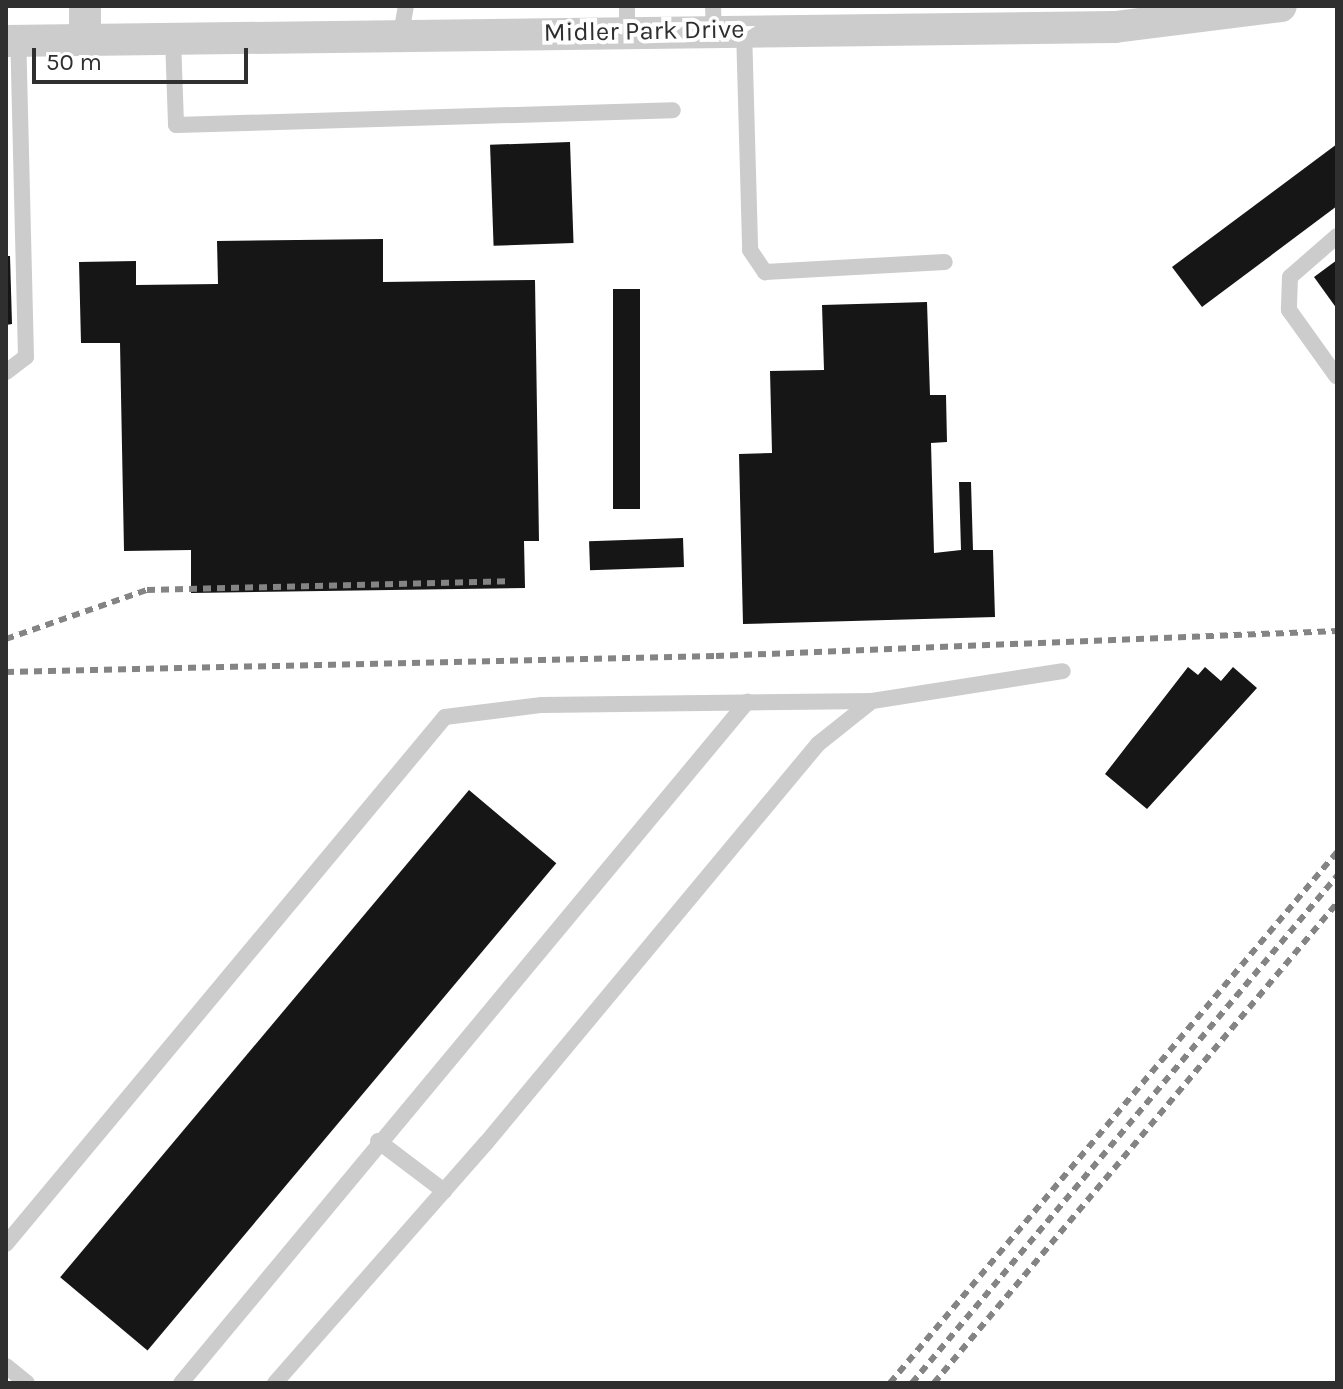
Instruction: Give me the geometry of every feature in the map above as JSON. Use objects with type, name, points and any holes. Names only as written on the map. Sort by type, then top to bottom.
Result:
[{"type":"street","points":[[85,6],[85,40]]},
{"type":"street","name":"Midler Park Drive","points":[[12,40],[173,38],[403,20],[627,18],[1115,27],[1281,6]]},
{"type":"lane","points":[[723,22],[750,250],[765,272],[945,262]]},
{"type":"lane","points":[[173,38],[176,125],[673,110]]},
{"type":"lane","points":[[6,372],[26,357],[12,40]]},
{"type":"lane","points":[[1337,236],[1290,277],[1289,310],[1337,377]]},
{"type":"lane","points":[[6,1244],[445,717],[542,705],[872,701],[1063,671]]},
{"type":"lane","points":[[275,1383],[444,1191],[818,744],[872,701]]},
{"type":"lane","points":[[181,1383],[378,1141],[747,702]]},
{"type":"lane","points":[[378,1141],[444,1191]]},
{"type":"lane","points":[[6,1366],[27,1383]]},
{"type":"building","points":[[570,142],[574,243],[494,246],[490,145]]},
{"type":"building","points":[[1337,144],[1337,206],[1202,307],[1172,267]]},
{"type":"building","points":[[383,239],[383,282],[535,280],[539,541],[524,541],[525,588],[191,593],[191,550],[124,551],[120,343],[81,343],[79,262],[136,261],[136,285],[218,284],[217,241]]},
{"type":"building","points":[[6,256],[10,256],[12,324],[6,325]]},
{"type":"building","points":[[1337,260],[1337,309],[1314,277]]},
{"type":"building","points":[[613,289],[640,289],[640,509],[613,509]]},
{"type":"building","points":[[927,302],[930,395],[946,395],[947,442],[931,443],[934,553],[961,550],[959,482],[971,482],[973,550],[993,550],[995,617],[743,624],[739,454],[772,453],[770,371],[824,370],[822,305]]},
{"type":"building","points":[[683,538],[684,567],[590,570],[589,541]]},
{"type":"building","points":[[1188,667],[1198,675],[1205,667],[1221,681],[1233,667],[1257,688],[1147,809],[1105,774]]},
{"type":"building","points":[[469,790],[556,863],[148,1350],[60,1277]]},
{"type":"railway","points":[[6,639],[147,590],[508,581]]},
{"type":"railway","points":[[6,672],[716,656],[1337,631]]},
{"type":"railway","points":[[890,1383],[1337,852]]},
{"type":"railway","points":[[912,1383],[1337,876]]},
{"type":"railway","points":[[934,1383],[1337,903]]}]
